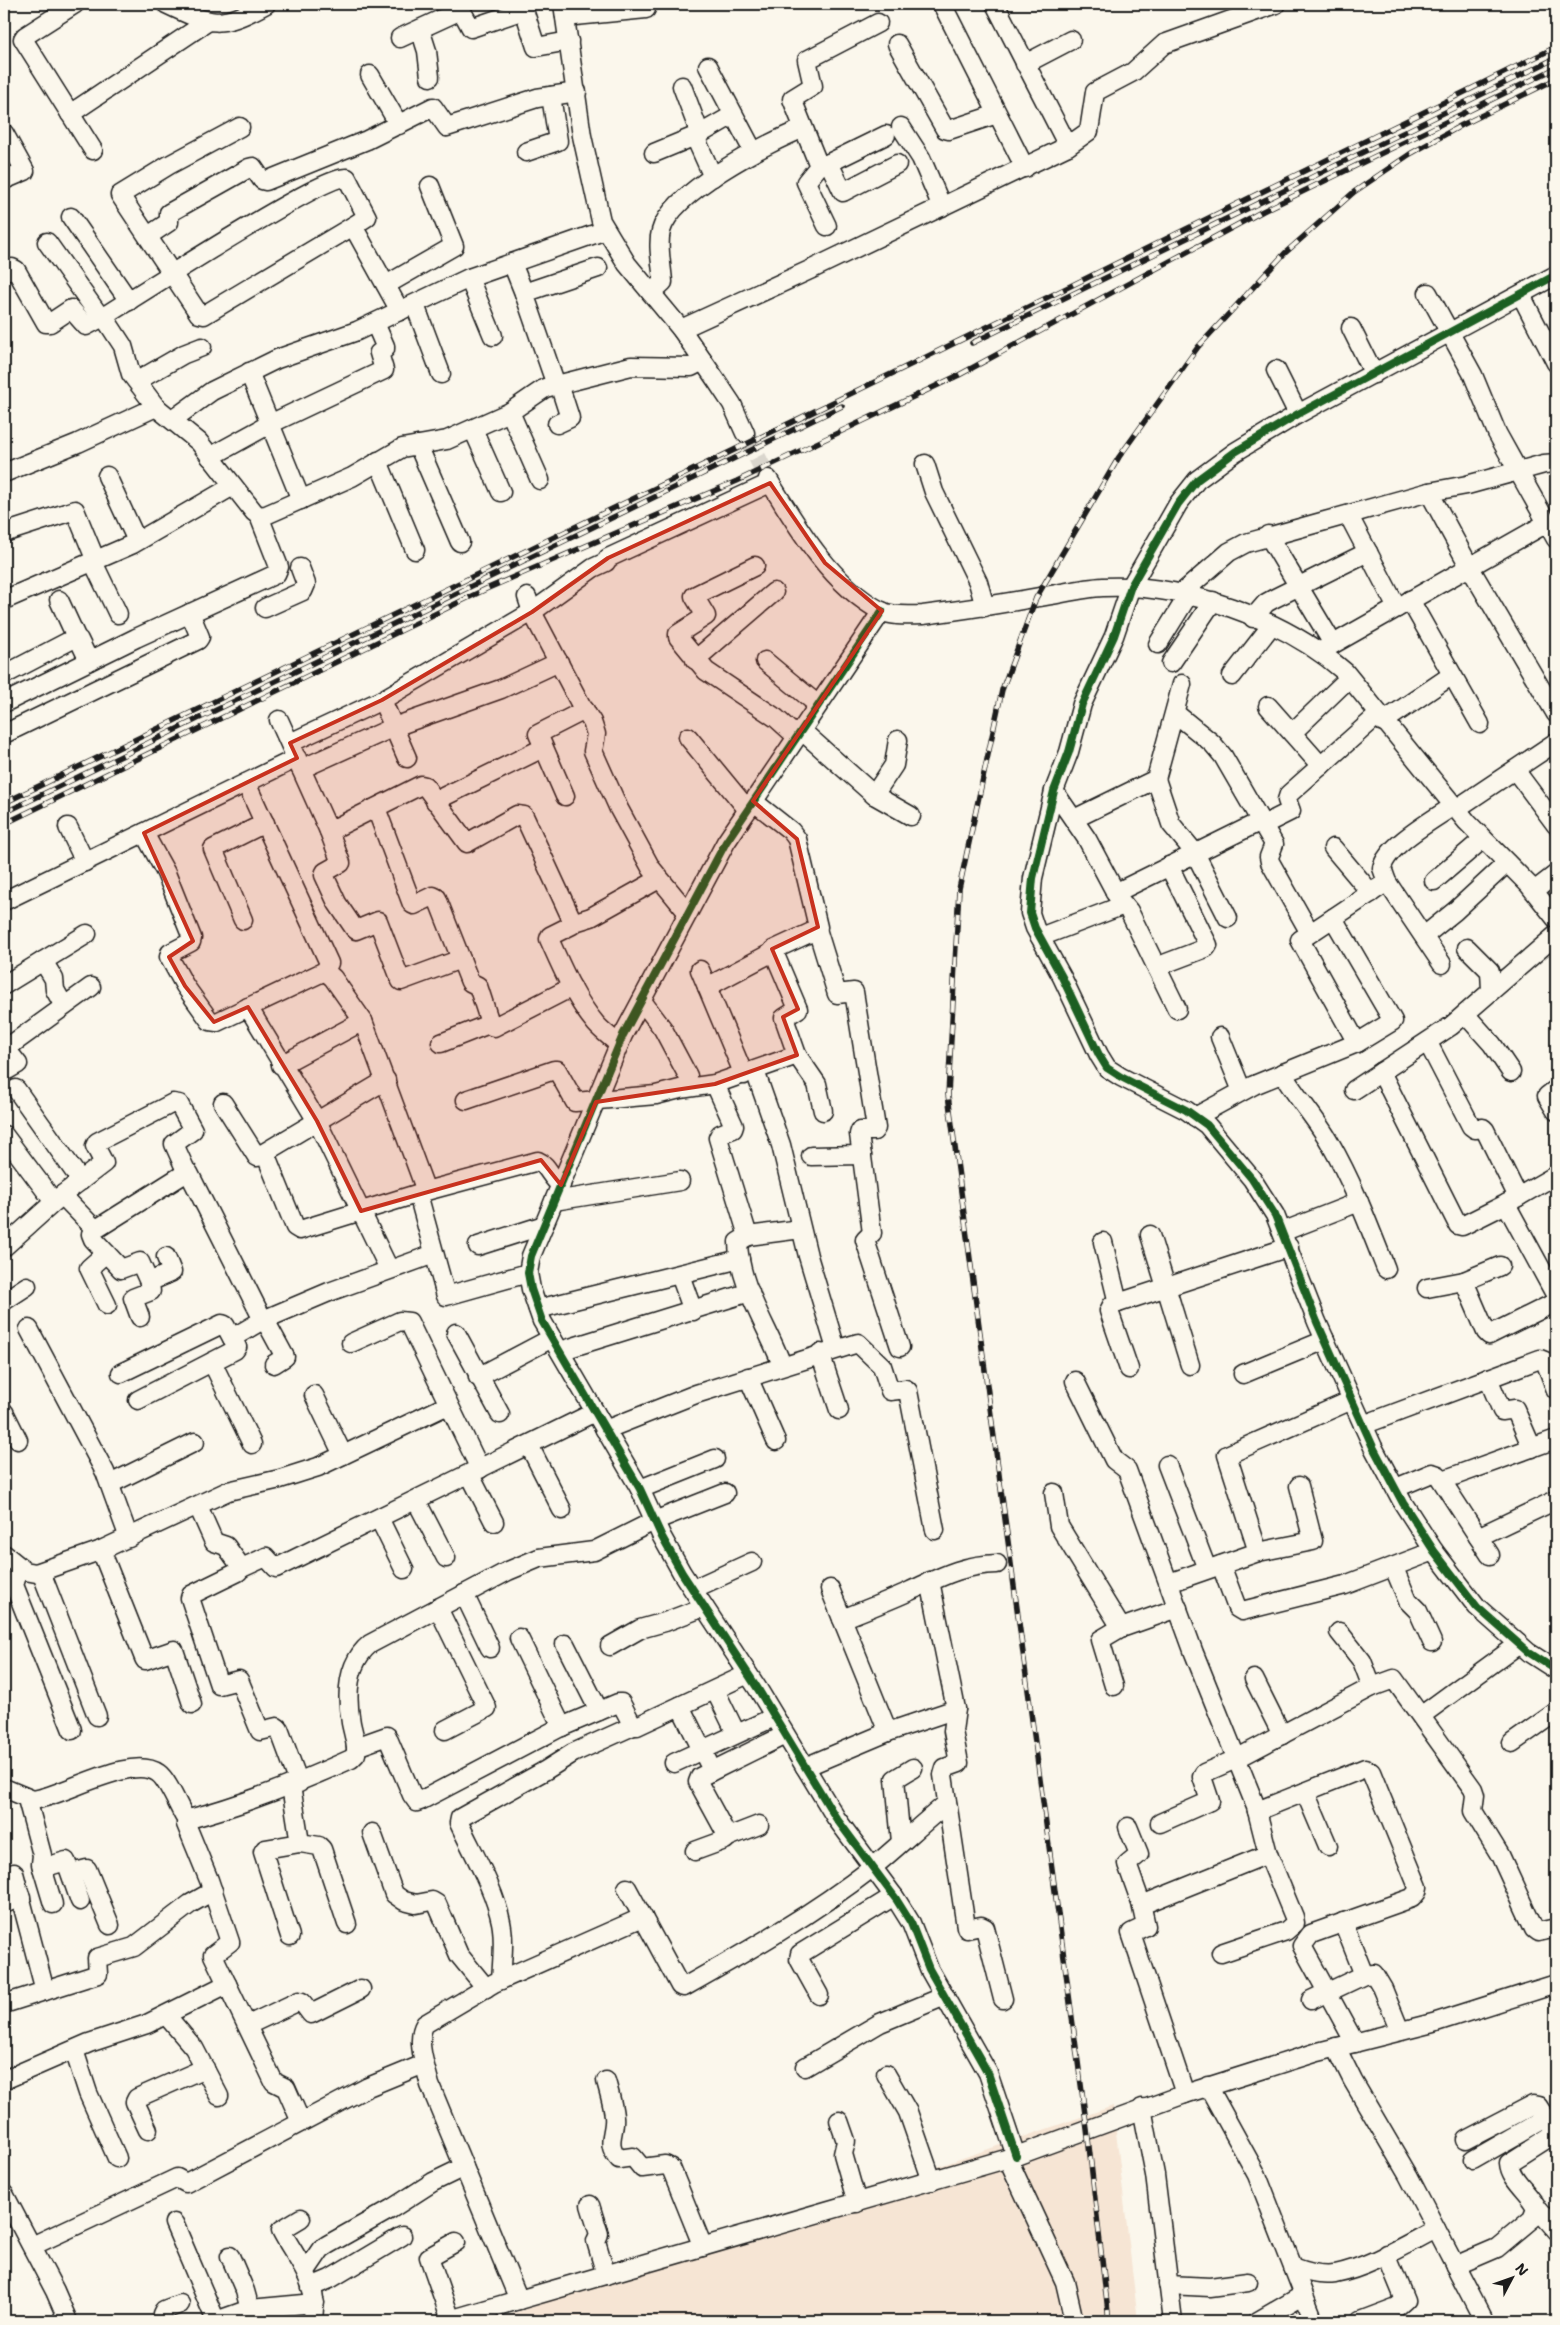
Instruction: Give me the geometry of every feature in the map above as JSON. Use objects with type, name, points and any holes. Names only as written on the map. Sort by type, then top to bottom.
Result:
[{"type":"street","points":[[75,4],[24,38],[92,150]]},
{"type":"street","points":[[166,4],[207,22],[224,22],[241,18],[266,4]]},
{"type":"street","points":[[942,4],[1024,168]]},
{"type":"street","points":[[995,4],[1068,146]]},
{"type":"street","points":[[681,329],[1068,146],[1089,131],[1094,92],[1133,72],[1164,44],[1276,4]]},
{"type":"street","points":[[400,38],[420,30],[459,7],[469,27],[473,28],[521,11],[525,13],[536,47],[569,41]]},
{"type":"street","points":[[646,9],[564,10],[595,201],[606,230],[627,264],[681,329],[732,404],[745,433]]},
{"type":"street","points":[[70,114],[207,22]]},
{"type":"street","points":[[878,23],[807,60],[814,86],[792,99],[802,130],[843,192],[897,164]]},
{"type":"street","points":[[420,30],[427,51],[430,77]]},
{"type":"street","points":[[1025,64],[1071,40]]},
{"type":"street","points":[[896,44],[945,129],[949,130],[997,114]]},
{"type":"street","points":[[708,66],[753,151]]},
{"type":"street","points":[[370,75],[399,125]]},
{"type":"street","points":[[682,86],[713,177]]},
{"type":"street","points":[[148,236],[169,222],[169,213],[249,168],[253,167],[262,180],[266,181],[367,140],[433,106],[447,126],[502,108],[551,96],[577,92]]},
{"type":"street","points":[[526,152],[558,141],[551,96]]},
{"type":"street","points":[[654,153],[698,135],[734,115]]},
{"type":"street","points":[[4,272],[12,268],[16,270],[46,323],[50,323],[71,309],[87,326],[103,318],[129,301],[173,274],[264,217],[316,188],[342,177],[347,178],[366,216],[353,226],[204,315],[199,314],[173,274],[148,236],[121,196],[121,193],[240,128]]},
{"type":"street","points":[[651,293],[663,282],[660,236],[666,220],[680,204],[713,177],[753,151],[802,130]]},
{"type":"street","points":[[827,226],[806,182],[824,165],[894,131],[921,158],[942,207]]},
{"type":"street","points":[[4,133],[25,170],[4,180]]},
{"type":"street","points":[[386,285],[454,246],[430,186]]},
{"type":"street","points":[[71,217],[129,301]]},
{"type":"street","points":[[353,226],[386,285],[408,308],[441,374]]},
{"type":"street","points":[[172,420],[212,391],[278,359],[375,323],[469,278],[606,230]]},
{"type":"street","points":[[4,703],[190,613],[276,574],[279,567],[259,516],[199,442],[156,407],[131,374],[123,346],[47,242]]},
{"type":"street","points":[[512,263],[570,418],[557,424]]},
{"type":"street","points":[[524,293],[598,268]]},
{"type":"street","points":[[1556,275],[1298,414],[1235,452],[1197,480],[1178,504],[1131,586],[1114,636],[1082,704],[1069,752],[1054,791],[1033,878],[1030,913],[1040,937],[1107,1068],[1120,1077],[1186,1110],[1207,1125],[1252,1179],[1275,1215],[1325,1340],[1363,1425],[1396,1488],[1434,1551],[1477,1607],[1519,1644],[1556,1670]]},
{"type":"street","points":[[469,278],[493,336]]},
{"type":"street","points":[[1428,293],[1474,375],[1493,425],[1556,539]]},
{"type":"street","points":[[1521,295],[1556,363]]},
{"type":"street","points":[[210,456],[270,424],[384,370],[379,353],[385,348],[375,323]]},
{"type":"street","points":[[1350,328],[1374,374]]},
{"type":"street","points":[[137,381],[184,354],[202,347]]},
{"type":"street","points":[[259,516],[266,515],[352,477],[402,448],[447,440],[473,429],[510,412],[545,388],[631,366],[692,367],[703,361]]},
{"type":"street","points":[[1276,370],[1298,414]]},
{"type":"street","points":[[250,372],[301,500]]},
{"type":"street","points":[[4,473],[78,443],[156,407]]},
{"type":"street","points":[[510,412],[540,480]]},
{"type":"street","points":[[473,429],[501,492]]},
{"type":"street","points":[[418,445],[460,542]]},
{"type":"street","points":[[378,461],[415,550]]},
{"type":"street","points":[[1158,644],[1186,593],[1229,552],[1246,543],[1268,535],[1349,516],[1429,492],[1467,485],[1544,464],[1556,463]]},
{"type":"street","points":[[925,464],[934,492],[978,582],[985,607]]},
{"type":"street","points":[[106,476],[137,542]]},
{"type":"street","points":[[4,901],[296,757],[530,604],[606,562],[608,558],[769,481],[825,563],[844,583],[882,611],[899,615],[922,615],[985,607],[1101,587],[1131,586],[1186,593],[1213,601],[1327,648]]},
{"type":"street","points":[[4,600],[137,542],[233,486]]},
{"type":"street","points":[[1429,492],[1469,566],[1556,714]]},
{"type":"street","points":[[4,532],[76,510],[94,561],[118,614]]},
{"type":"street","points":[[1349,516],[1368,552],[1452,675],[1480,724]]},
{"type":"street","points":[[1327,648],[1547,523]]},
{"type":"street","points":[[1268,535],[1298,587],[1327,648],[1349,678],[1455,807],[1483,839],[1534,891],[1556,919]]},
{"type":"street","points":[[1252,618],[1266,604],[1368,552]]},
{"type":"street","points":[[755,566],[694,596],[706,616],[678,636],[695,660],[706,671],[799,734],[874,795],[911,816]]},
{"type":"street","points":[[255,584],[267,615],[303,591],[306,584],[300,568]]},
{"type":"street","points":[[695,660],[736,627],[743,618],[774,592]]},
{"type":"street","points":[[60,600],[90,661]]},
{"type":"street","points":[[1171,663],[1213,601]]},
{"type":"street","points":[[530,604],[595,730],[593,752],[619,809],[659,879],[688,913]]},
{"type":"street","points":[[882,611],[726,842],[688,913],[619,1045],[531,1256],[528,1273],[538,1308],[556,1345],[640,1489],[654,1521],[693,1589],[748,1674],[836,1818],[871,1868],[894,1896],[911,1923],[929,1969],[988,2073],[1012,2157],[1065,2282],[1074,2321]]},
{"type":"street","points":[[4,734],[198,640],[200,637],[190,613]]},
{"type":"street","points":[[1232,676],[1271,626]]},
{"type":"street","points":[[4,675],[73,639],[78,639]]},
{"type":"street","points":[[766,661],[818,706]]},
{"type":"street","points":[[296,757],[394,727],[501,689],[559,662]]},
{"type":"street","points":[[1040,937],[1120,899],[1169,866],[1291,811],[1288,800],[1289,794],[1321,766],[1380,718],[1452,675]]},
{"type":"street","points":[[1292,733],[1349,678]]},
{"type":"street","points":[[1182,684],[1156,779],[1171,824],[1195,853],[1228,918]]},
{"type":"street","points":[[382,700],[407,758]]},
{"type":"street","points":[[1268,706],[1321,766]]},
{"type":"street","points":[[565,796],[538,732],[584,710]]},
{"type":"street","points":[[1175,713],[1212,743],[1223,756],[1274,844],[1269,857],[1270,862],[1310,933]]},
{"type":"street","points":[[279,720],[329,831],[340,864],[325,872],[324,875],[337,903],[355,929],[379,921],[401,981],[461,959]]},
{"type":"street","points":[[688,737],[751,806],[791,831],[797,839],[817,929],[837,994],[854,992],[876,1128],[874,1131],[859,1132],[872,1233],[865,1240],[900,1347]]},
{"type":"street","points":[[874,795],[894,765],[898,740]]},
{"type":"street","points":[[1442,964],[1387,882],[1382,868],[1389,855],[1408,838],[1556,742]]},
{"type":"street","points":[[435,801],[544,748]]},
{"type":"street","points":[[1515,770],[1556,825]]},
{"type":"street","points":[[1074,819],[1156,779]]},
{"type":"street","points":[[144,833],[169,880],[192,938],[191,942],[169,955],[185,986],[206,1017],[214,1022],[325,971],[329,963],[246,783]]},
{"type":"street","points":[[329,831],[421,785],[425,786],[467,843],[517,815],[524,816],[572,923]]},
{"type":"street","points":[[1054,791],[1074,819],[1120,899],[1177,1009]]},
{"type":"street","points":[[376,808],[412,904],[414,905],[433,896],[437,898],[470,982],[478,986],[489,1024],[494,1027],[572,987]]},
{"type":"street","points":[[243,920],[213,849],[265,823]]},
{"type":"street","points":[[68,827],[85,862]]},
{"type":"street","points":[[1434,881],[1483,839]]},
{"type":"street","points":[[1333,848],[1371,893]]},
{"type":"street","points":[[1424,936],[1507,863]]},
{"type":"street","points":[[1156,966],[1206,948],[1208,945],[1169,866]]},
{"type":"street","points":[[1534,891],[1556,874]]},
{"type":"street","points":[[619,1045],[596,1024],[572,987],[549,938],[572,923],[591,916],[659,879]]},
{"type":"street","points":[[1357,1043],[1300,942],[1301,938],[1387,882]]},
{"type":"street","points":[[1196,1116],[1242,1091],[1357,1043],[1391,1023],[1392,1018],[1333,918]]},
{"type":"street","points":[[707,987],[773,952],[774,948],[817,929]]},
{"type":"street","points":[[4,985],[87,934]]},
{"type":"street","points":[[1354,1090],[1428,1043],[1466,1014],[1491,990],[1556,935]]},
{"type":"street","points":[[1467,948],[1490,971],[1491,990]]},
{"type":"street","points":[[773,952],[798,1009],[784,1018],[797,1055],[816,1081],[824,1111]]},
{"type":"street","points":[[43,961],[54,979],[55,990],[64,1006]]},
{"type":"street","points":[[700,970],[750,1073],[782,1145],[815,1283],[839,1410]]},
{"type":"street","points":[[325,971],[333,978],[363,1021],[386,1080],[422,1193],[434,1254],[445,1294],[448,1297],[528,1273]]},
{"type":"street","points":[[4,1072],[18,1064],[7,1050],[8,1047],[91,987]]},
{"type":"street","points":[[642,1001],[663,1029],[688,1076]]},
{"type":"street","points":[[248,1006],[317,1122],[389,1269]]},
{"type":"street","points":[[1466,1014],[1492,1044],[1512,1072]]},
{"type":"street","points":[[281,1064],[363,1021]]},
{"type":"street","points":[[441,1042],[489,1024]]},
{"type":"street","points":[[1220,1037],[1242,1091]]},
{"type":"street","points":[[1428,1043],[1470,1126],[1475,1130],[1483,1128],[1485,1130],[1512,1201],[1556,1296]]},
{"type":"street","points":[[466,1100],[554,1070],[557,1070],[574,1101],[596,1102],[656,1095],[680,1089],[716,1084],[797,1055]]},
{"type":"street","points":[[1381,1072],[1458,1225],[1462,1226],[1512,1201],[1556,1175]]},
{"type":"street","points":[[1282,1073],[1315,1117],[1331,1144],[1359,1202],[1386,1269]]},
{"type":"street","points":[[223,1103],[254,1156],[257,1157],[386,1080]]},
{"type":"street","points":[[716,1084],[734,1126],[733,1129],[720,1134],[718,1138],[748,1236]]},
{"type":"street","points":[[16,1089],[82,1181]]},
{"type":"street","points":[[1556,1089],[1547,1096],[1556,1111]]},
{"type":"street","points":[[4,1247],[58,1198],[104,1163],[95,1146],[97,1142],[176,1102],[193,1130],[174,1144],[187,1173],[192,1175],[264,1320],[285,1357],[274,1364]]},
{"type":"street","points":[[4,1135],[58,1198],[95,1228],[101,1227],[187,1173]]},
{"type":"street","points":[[265,1153],[298,1230],[538,1161],[557,1193]]},
{"type":"street","points":[[810,1156],[862,1155]]},
{"type":"street","points":[[557,1193],[680,1181]]},
{"type":"street","points":[[1129,1369],[1109,1311],[1112,1305],[1165,1288],[1285,1240],[1359,1202]]},
{"type":"street","points":[[478,1246],[544,1225]]},
{"type":"street","points":[[95,1228],[91,1236],[122,1269],[140,1262],[151,1291],[133,1298],[140,1317]]},
{"type":"street","points":[[782,1365],[750,1292],[740,1259],[738,1242],[748,1236],[801,1229]]},
{"type":"street","points":[[1150,1235],[1190,1365]]},
{"type":"street","points":[[1103,1242],[1118,1303]]},
{"type":"street","points":[[106,1253],[89,1268],[107,1305]]},
{"type":"street","points":[[232,1338],[264,1320],[389,1269],[434,1254]]},
{"type":"street","points":[[149,1282],[172,1272],[166,1257]]},
{"type":"street","points":[[538,1308],[740,1259]]},
{"type":"street","points":[[1427,1288],[1464,1280],[1500,1266]]},
{"type":"street","points":[[680,1275],[692,1311]]},
{"type":"street","points":[[1464,1280],[1489,1335],[1556,1302]]},
{"type":"street","points":[[4,1300],[27,1286]]},
{"type":"street","points":[[478,1377],[556,1345],[692,1311],[750,1292]]},
{"type":"street","points":[[351,1343],[400,1320],[409,1322],[448,1405],[494,1522]]},
{"type":"street","points":[[121,1373],[222,1324],[225,1325],[237,1347],[235,1350],[138,1400]]},
{"type":"street","points":[[29,1329],[110,1484],[130,1538]]},
{"type":"street","points":[[456,1333],[478,1377],[500,1414]]},
{"type":"street","points":[[1243,1374],[1325,1340]]},
{"type":"street","points":[[605,1430],[782,1365],[859,1344],[882,1366],[890,1390],[906,1389],[908,1391],[935,1530]]},
{"type":"street","points":[[1363,1425],[1540,1359],[1545,1361],[1554,1379]]},
{"type":"street","points":[[212,1362],[252,1444]]},
{"type":"street","points":[[748,1377],[776,1441]]},
{"type":"street","points":[[1488,1378],[1502,1410],[1515,1408],[1532,1448]]},
{"type":"street","points":[[1075,1381],[1114,1460],[1127,1470],[1178,1608],[1257,1811],[1268,1854],[1295,1923],[1286,1931],[1221,1953]]},
{"type":"street","points":[[314,1395],[343,1454]]},
{"type":"street","points":[[1258,1552],[1227,1455],[1352,1400]]},
{"type":"street","points":[[4,1554],[31,1574],[41,1572],[130,1538],[228,1491],[301,1473],[448,1405]]},
{"type":"street","points":[[4,1412],[18,1440]]},
{"type":"street","points":[[300,1843],[295,1784],[279,1729],[277,1727],[260,1731],[240,1680],[219,1685],[190,1598],[191,1595],[238,1572],[243,1566],[266,1556],[276,1568],[595,1412]]},
{"type":"street","points":[[1443,1480],[1556,1439]]},
{"type":"street","points":[[110,1484],[195,1442]]},
{"type":"street","points":[[529,1445],[562,1510]]},
{"type":"street","points":[[640,1489],[715,1459]]},
{"type":"street","points":[[1167,1465],[1214,1567],[1237,1608],[1242,1611],[1314,1594],[1394,1568],[1434,1551]]},
{"type":"street","points":[[1396,1488],[1432,1473],[1438,1475],[1490,1555]]},
{"type":"street","points":[[1169,1583],[1258,1552],[1313,1541],[1299,1486]]},
{"type":"street","points":[[187,1818],[239,1805],[295,1784],[356,1754],[348,1694],[350,1677],[360,1654],[370,1644],[508,1571],[539,1558],[594,1551],[654,1521],[725,1493]]},
{"type":"street","points":[[1054,1493],[1059,1526],[1122,1627]]},
{"type":"street","points":[[416,1500],[446,1558]]},
{"type":"street","points":[[1478,1537],[1556,1500]]},
{"type":"street","points":[[198,1506],[214,1542],[228,1547],[243,1566]]},
{"type":"street","points":[[379,1518],[404,1569]]},
{"type":"street","points":[[101,1550],[145,1660],[174,1650],[192,1704]]},
{"type":"street","points":[[693,1589],[752,1562]]},
{"type":"street","points":[[842,1619],[965,1567],[998,1564]]},
{"type":"street","points":[[20,1567],[14,1585],[72,1730]]},
{"type":"street","points":[[1394,1568],[1408,1601],[1418,1611],[1432,1642]]},
{"type":"street","points":[[41,1572],[97,1716]]},
{"type":"street","points":[[930,1581],[956,1710],[953,1731],[959,1762],[943,1770],[966,1927],[968,1929],[981,1926],[985,1928],[1003,1999]]},
{"type":"street","points":[[830,1589],[888,1732]]},
{"type":"street","points":[[464,1594],[490,1648]]},
{"type":"street","points":[[610,1646],[640,1629],[666,1622],[704,1606]]},
{"type":"street","points":[[438,1608],[487,1705],[486,1709],[445,1730]]},
{"type":"street","points":[[1114,1686],[1100,1640],[1122,1627],[1178,1608]]},
{"type":"street","points":[[1339,1632],[1362,1661],[1372,1687]]},
{"type":"street","points":[[519,1638],[562,1727]]},
{"type":"street","points":[[565,1644],[599,1711]]},
{"type":"street","points":[[1422,1714],[1519,1644]]},
{"type":"street","points":[[494,1984],[503,1936],[501,1921],[490,1890],[459,1824],[460,1818],[546,1770],[572,1753],[633,1726],[637,1726],[748,1674]]},
{"type":"street","points":[[1254,1678],[1282,1735]]},
{"type":"street","points":[[1160,1823],[1210,1801],[1202,1774],[1236,1759],[1372,1687],[1394,1679],[1422,1714],[1473,1789],[1475,1795],[1473,1811],[1510,1875],[1534,1929],[1538,1932],[1556,1928]]},
{"type":"street","points":[[715,1690],[736,1734]]},
{"type":"street","points":[[356,1747],[386,1736],[412,1795],[420,1802],[562,1727],[620,1702],[633,1726]]},
{"type":"street","points":[[680,1706],[711,1768],[710,1772]]},
{"type":"street","points":[[805,1767],[888,1732],[956,1710]]},
{"type":"street","points":[[1512,1743],[1556,1712]]},
{"type":"street","points":[[674,1763],[774,1717]]},
{"type":"street","points":[[728,1837],[698,1782],[700,1777],[785,1735]]},
{"type":"street","points":[[901,1842],[895,1779],[896,1776],[913,1768]]},
{"type":"street","points":[[1257,1811],[1365,1768],[1370,1769],[1418,1887],[1417,1892],[1412,1898],[1311,1934],[1302,1946],[1319,1996],[1343,2017],[1355,2043]]},
{"type":"street","points":[[4,1788],[27,1799],[41,1799],[117,1771],[149,1770],[162,1776],[187,1818],[186,1824],[213,1891],[230,1942],[213,1955],[274,2082],[286,2088],[302,2122]]},
{"type":"street","points":[[1305,1792],[1328,1846]]},
{"type":"street","points":[[27,1799],[42,1855],[41,1866],[53,1904]]},
{"type":"street","points":[[627,1888],[680,1986],[684,1987],[788,1926],[871,1868],[947,1803]]},
{"type":"street","points":[[695,1852],[758,1825]]},
{"type":"street","points":[[1128,1827],[1140,1854],[1127,1864],[1142,1906],[1146,1926],[1133,1931],[1131,1936],[1185,2094]]},
{"type":"street","points":[[372,1832],[394,1894],[404,1901],[416,1904],[432,1901],[437,1904],[459,1955],[494,1984]]},
{"type":"street","points":[[290,1936],[263,1852],[265,1849],[300,1843],[319,1846],[322,1849],[347,1924]]},
{"type":"street","points":[[1142,1906],[1268,1854]]},
{"type":"street","points":[[45,1991],[20,1897],[9,1875],[66,1861],[80,1901]]},
{"type":"street","points":[[70,1873],[87,1870],[110,1925]]},
{"type":"street","points":[[4,2004],[98,1974],[97,1958],[134,1947],[190,1904],[213,1891]]},
{"type":"street","points":[[818,1995],[799,1959],[800,1954],[894,1896]]},
{"type":"street","points":[[4,1904],[20,1897]]},
{"type":"street","points":[[519,2300],[430,2085],[424,2064],[422,2036],[424,2026],[494,1984],[643,1917]]},
{"type":"street","points":[[1343,1922],[1364,1975]]},
{"type":"street","points":[[1319,1996],[1364,1975],[1374,1974],[1378,1979],[1400,2031]]},
{"type":"street","points":[[4,2080],[74,2050],[166,2015],[227,1984]]},
{"type":"street","points":[[456,2242],[430,2255],[429,2258],[449,2321],[1012,2157],[1142,2108],[1208,2086],[1556,1984]]},
{"type":"street","points":[[248,2025],[299,2001],[302,2002],[311,2014],[360,1989]]},
{"type":"street","points":[[806,2067],[880,2024],[945,1996]]},
{"type":"street","points":[[166,2015],[194,2048],[219,2096]]},
{"type":"street","points":[[1336,2048],[1353,2081],[1404,2167],[1484,2321]]},
{"type":"street","points":[[74,2050],[88,2093],[117,2158]]},
{"type":"street","points":[[32,2246],[177,2178],[186,2183],[368,2087],[424,2064]]},
{"type":"street","points":[[148,2130],[135,2102],[137,2098],[205,2068]]},
{"type":"street","points":[[886,2074],[908,2112],[932,2181]]},
{"type":"street","points":[[606,2080],[615,2118],[610,2137],[615,2154],[619,2159],[633,2157],[642,2168],[665,2166],[671,2168],[704,2247]]},
{"type":"street","points":[[1208,2086],[1256,2175],[1314,2321]]},
{"type":"street","points":[[1466,2140],[1533,2105],[1538,2106],[1553,2129]]},
{"type":"street","points":[[1142,2108],[1155,2175],[1173,2321]]},
{"type":"street","points":[[839,2121],[846,2141],[843,2154],[857,2203]]},
{"type":"street","points":[[1473,2160],[1553,2129]]},
{"type":"street","points":[[1553,2129],[1509,2163],[1513,2174],[1537,2208],[1556,2230]]},
{"type":"street","points":[[312,2321],[311,2287],[321,2250],[391,2209],[427,2185],[464,2167]]},
{"type":"street","points":[[4,2194],[32,2246],[68,2321]]},
{"type":"street","points":[[590,2205],[599,2234],[596,2241],[606,2275]]},
{"type":"street","points":[[1455,2266],[1497,2248],[1533,2218],[1537,2208]]},
{"type":"street","points":[[301,2218],[281,2230],[311,2287]]},
{"type":"street","points":[[174,2223],[216,2321],[330,2279],[402,2236]]},
{"type":"street","points":[[1293,2268],[1307,2272],[1334,2274],[1354,2268],[1386,2254],[1436,2229]]},
{"type":"street","points":[[1360,2321],[1396,2307],[1405,2300],[1386,2254]]},
{"type":"street","points":[[230,2256],[245,2291],[250,2309]]},
{"type":"street","points":[[1168,2285],[1210,2288],[1248,2282]]},
{"type":"street","points":[[1258,2321],[1303,2296]]},
{"type":"street","points":[[165,2321],[162,2312],[180,2304]]},
{"type":"highlighted area","points":[[770,483],[825,563],[882,611],[753,801],[797,839],[818,927],[772,949],[798,1009],[783,1017],[797,1055],[715,1084],[596,1102],[561,1185],[541,1160],[361,1211],[317,1121],[248,1007],[214,1022],[185,986],[169,957],[193,941],[144,833],[297,758],[290,743],[382,700],[532,612],[608,558]]},
{"type":"shaded area","points":[[1113,2106],[1138,2321],[491,2321]]},
{"type":"tunnel","points":[[745,433],[768,479]]},
{"type":"railway","points":[[4,803],[914,363],[1556,47]]},
{"type":"railway","points":[[972,343],[1556,58]]},
{"type":"railway","points":[[4,824],[486,589],[737,481],[959,375],[1263,211],[1556,68]]},
{"type":"railway","points":[[1109,2321],[1087,2129],[948,1095],[959,889],[1002,690],[1036,598],[1119,457],[1198,347],[1285,253],[1354,192],[1410,154],[1462,125],[1556,79]]},
{"type":"railway","points":[[4,813],[842,406]]},
{"type":"cycle path","points":[[1556,275],[1298,414],[1235,452],[1197,480],[1178,504],[1131,586],[1114,636],[1082,704],[1069,752],[1054,791],[1033,878],[1030,913],[1035,928],[1062,977],[1107,1068],[1186,1110],[1207,1125],[1252,1179],[1275,1215],[1317,1322],[1373,1447],[1403,1503],[1434,1551],[1477,1607],[1528,1652],[1556,1670]]},
{"type":"cycle path","points":[[882,611],[726,842],[623,1035],[531,1256],[528,1273],[531,1289],[542,1321],[640,1489],[662,1537],[682,1573],[758,1689],[836,1818],[896,1899],[911,1923],[929,1969],[988,2073],[1016,2156]]}]
